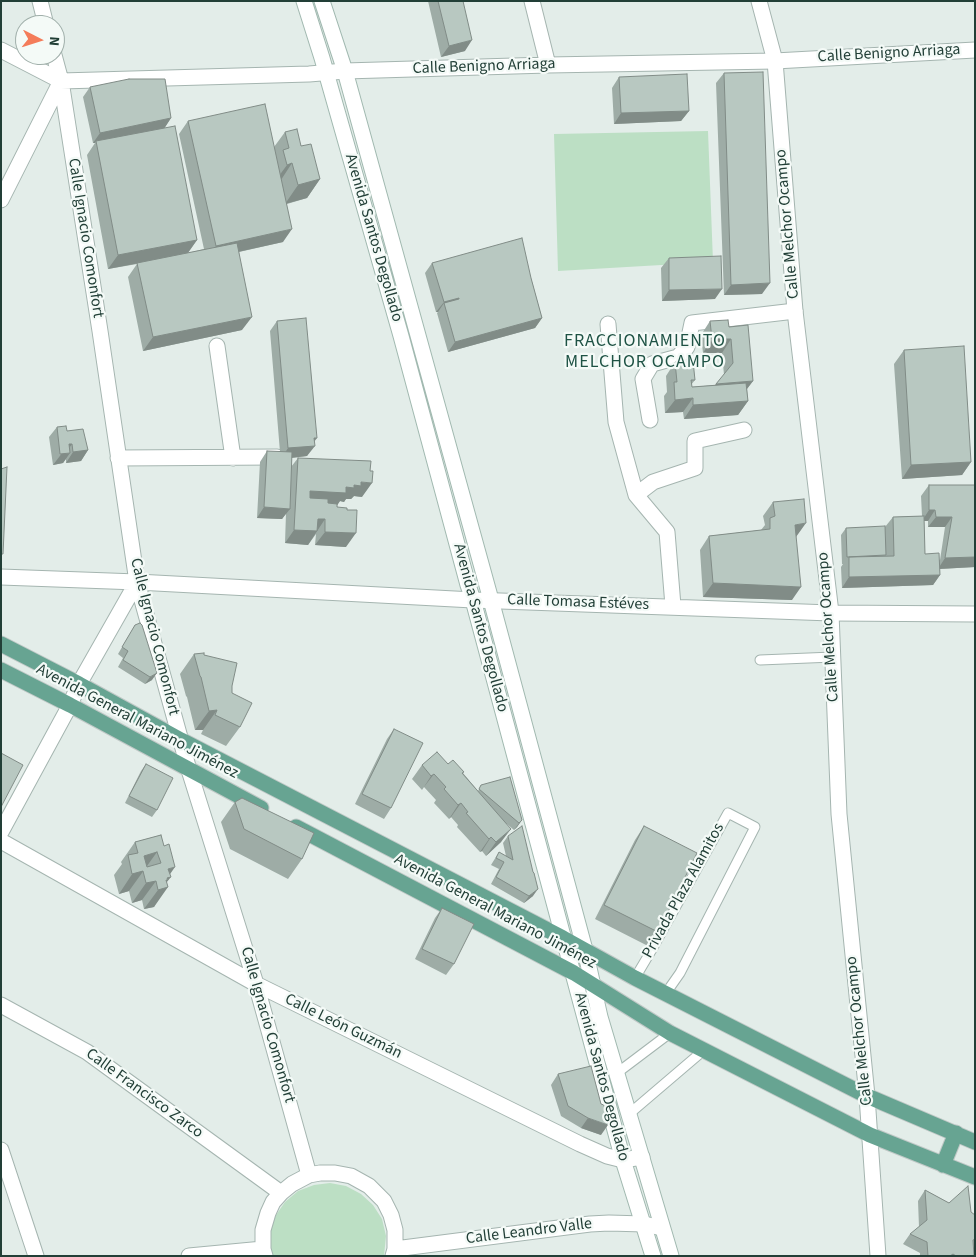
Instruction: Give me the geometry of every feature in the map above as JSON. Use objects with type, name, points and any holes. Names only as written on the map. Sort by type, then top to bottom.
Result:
[{"type":"main road","name":"Avenida General Mariano Jiménez","points":[[1,644],[181,740],[563,938],[635,978],[867,1096],[975,1142]]},
{"type":"main road","name":"Avenida General Mariano Jiménez","points":[[1,670],[574,974],[670,1033],[870,1134],[975,1177]]},
{"type":"main road","points":[[943,1165],[956,1133]]},
{"type":"street","points":[[40,1],[44,15]]},
{"type":"street","name":"Avenida Santos Degollado","points":[[304,1],[401,336],[623,1160],[653,1256]]},
{"type":"street","name":"Avenida Santos Degollado","points":[[322,1],[344,71],[491,600],[600,1017],[671,1256]]},
{"type":"street","points":[[532,1],[548,65]]},
{"type":"street","name":"Calle Melchor Ocampo","points":[[759,1],[775,61],[795,311],[830,613],[839,814],[867,1096],[878,1256]]},
{"type":"street","name":"Calle Benigno Arriaga","points":[[1,50],[60,81],[548,65],[775,61],[975,50]]},
{"type":"street","name":"Calle Ignacio Comonfort","points":[[56,65],[137,582],[189,770],[256,984],[309,1175]]},
{"type":"street","points":[[1,200],[60,81]]},
{"type":"street","points":[[650,420],[644,378],[652,364],[678,357],[687,347],[692,323],[795,311]]},
{"type":"street","points":[[608,324],[616,422],[636,495],[667,532],[674,606]]},
{"type":"street","points":[[217,346],[234,458]]},
{"type":"street","points":[[636,495],[653,482],[694,468],[696,441],[744,430]]},
{"type":"street","points":[[118,458],[277,457]]},
{"type":"street","name":"Calle Tomasa Estéves","points":[[1,577],[137,582],[473,600],[830,613],[975,614]]},
{"type":"street","points":[[1,832],[70,705],[79,684],[137,582]]},
{"type":"street","name":"Calle León Guzmán","points":[[1,841],[256,984],[580,1144],[607,1156],[623,1160],[642,1157]]},
{"type":"street","name":"Calle Francisco Zarco","points":[[1,1005],[87,1052],[281,1193]]},
{"type":"street","points":[[1,1150],[36,1256]]},
{"type":"street","points":[[189,1256],[264,1252],[263,1230],[268,1213],[274,1202],[292,1184],[309,1175],[320,1173],[350,1176],[369,1186],[384,1201],[391,1215],[395,1230],[394,1252]]},
{"type":"street","name":"Calle Leandro Valle","points":[[394,1252],[590,1224],[644,1224],[662,1228]]},
{"type":"lane","points":[[760,660],[832,657]]},
{"type":"lane","name":"Privada Plaza Alamitos","points":[[635,978],[728,813],[756,827],[680,973],[666,993]]},
{"type":"lane","points":[[617,1073],[670,1033]]},
{"type":"lane","points":[[629,1114],[704,1050]]},
{"type":"green space","points":[[708,131],[713,262],[558,271],[554,134]]},
{"type":"green space","points":[[330,1183],[346,1186],[361,1194],[373,1205],[382,1219],[386,1236],[384,1256],[272,1256],[270,1231],[276,1215],[285,1202],[298,1191],[314,1185]]},
{"type":"building","points":[[438,1],[463,1],[472,40],[449,46]]},
{"type":"building","points":[[763,72],[770,283],[731,285],[724,73]]},
{"type":"building","points":[[687,74],[689,111],[621,113],[619,77]]},
{"type":"building","points":[[129,79],[165,79],[171,118],[100,133],[90,87]]},
{"type":"building","points":[[265,104],[292,229],[216,246],[188,121]]},
{"type":"building","points":[[175,126],[197,240],[118,255],[96,141]]},
{"type":"building","points":[[297,129],[301,146],[311,144],[320,179],[298,185],[292,163],[287,165],[283,150],[289,148],[285,132]]},
{"type":"building","points":[[522,238],[542,318],[455,342],[444,303],[459,298],[444,302],[432,263]]},
{"type":"building","points":[[237,243],[252,317],[153,337],[137,263]]},
{"type":"building","points":[[721,256],[722,289],[669,290],[669,258]]},
{"type":"building","points":[[306,318],[317,438],[314,438],[315,446],[288,448],[277,321]]},
{"type":"building","points":[[728,320],[729,327],[748,325],[753,381],[716,384],[733,363],[731,339],[712,339],[710,321]]},
{"type":"building","points":[[964,346],[971,462],[911,465],[904,350]]},
{"type":"building","points":[[693,361],[695,380],[691,380],[692,387],[746,383],[748,401],[693,405],[693,398],[675,400],[674,382],[677,382],[675,362]]},
{"type":"building","points":[[66,426],[67,431],[83,429],[88,450],[73,452],[72,444],[69,444],[70,453],[60,454],[57,427]]},
{"type":"building","points":[[267,451],[292,452],[290,509],[264,507]]},
{"type":"building","points":[[298,458],[371,461],[370,471],[373,471],[372,483],[361,482],[361,486],[354,485],[354,488],[346,487],[346,493],[310,491],[310,498],[328,499],[328,503],[337,504],[337,507],[357,510],[356,533],[325,532],[325,519],[318,519],[317,531],[294,530]]},
{"type":"building","points":[[7,467],[3,554],[1,554],[1,469]]},
{"type":"building","points":[[929,485],[975,485],[975,557],[945,558],[952,517],[936,517],[935,510],[929,510]]},
{"type":"building","points":[[804,499],[806,523],[795,525],[801,587],[713,583],[709,536],[770,529],[770,518],[775,516],[773,502]]},
{"type":"building","points":[[924,516],[925,554],[939,553],[940,575],[849,577],[849,557],[894,556],[893,517]]},
{"type":"building","points":[[885,526],[886,555],[847,557],[846,528]]},
{"type":"building","points":[[140,623],[157,673],[150,677],[123,660],[128,651],[122,647],[135,625]]},
{"type":"building","points":[[204,653],[204,655],[237,663],[232,693],[252,703],[240,727],[215,715],[217,710],[209,711],[194,654]]},
{"type":"building","points":[[394,729],[423,743],[391,808],[362,794]]},
{"type":"building","points":[[437,752],[448,764],[453,760],[511,829],[496,842],[491,837],[489,839],[466,813],[468,812],[461,803],[458,805],[444,789],[446,787],[434,774],[431,776],[422,765]]},
{"type":"building","points":[[1,753],[23,765],[1,807]]},
{"type":"building","points":[[146,764],[173,778],[157,810],[129,796]]},
{"type":"building","points":[[510,777],[522,820],[519,823],[479,789],[481,785]]},
{"type":"building","points":[[242,798],[314,833],[302,859],[244,829],[235,802]]},
{"type":"building","points":[[522,826],[538,889],[529,896],[496,877],[504,862],[496,858],[499,852],[513,860],[508,836]]},
{"type":"building","points":[[644,826],[697,853],[658,932],[604,905]]},
{"type":"building","points":[[161,835],[164,846],[169,844],[175,867],[168,869],[171,877],[166,880],[168,887],[158,890],[156,881],[146,883],[143,871],[132,874],[128,855],[138,853],[135,842]],"holes":[[[157,852],[161,863],[147,867],[144,856]]]},
{"type":"building","points":[[442,908],[474,924],[454,964],[422,949]]},
{"type":"building","points":[[591,1066],[601,1104],[604,1105],[608,1125],[588,1118],[568,1106],[558,1074]]},
{"type":"building","points":[[968,1186],[971,1212],[975,1215],[974,1256],[956,1256],[953,1254],[950,1256],[928,1256],[927,1242],[910,1234],[927,1220],[925,1190],[949,1203]]},
{"type":"district","name":"FRACCIONAMIENTO MELCHOR OCAMPO","points":[[645,352]]}]
